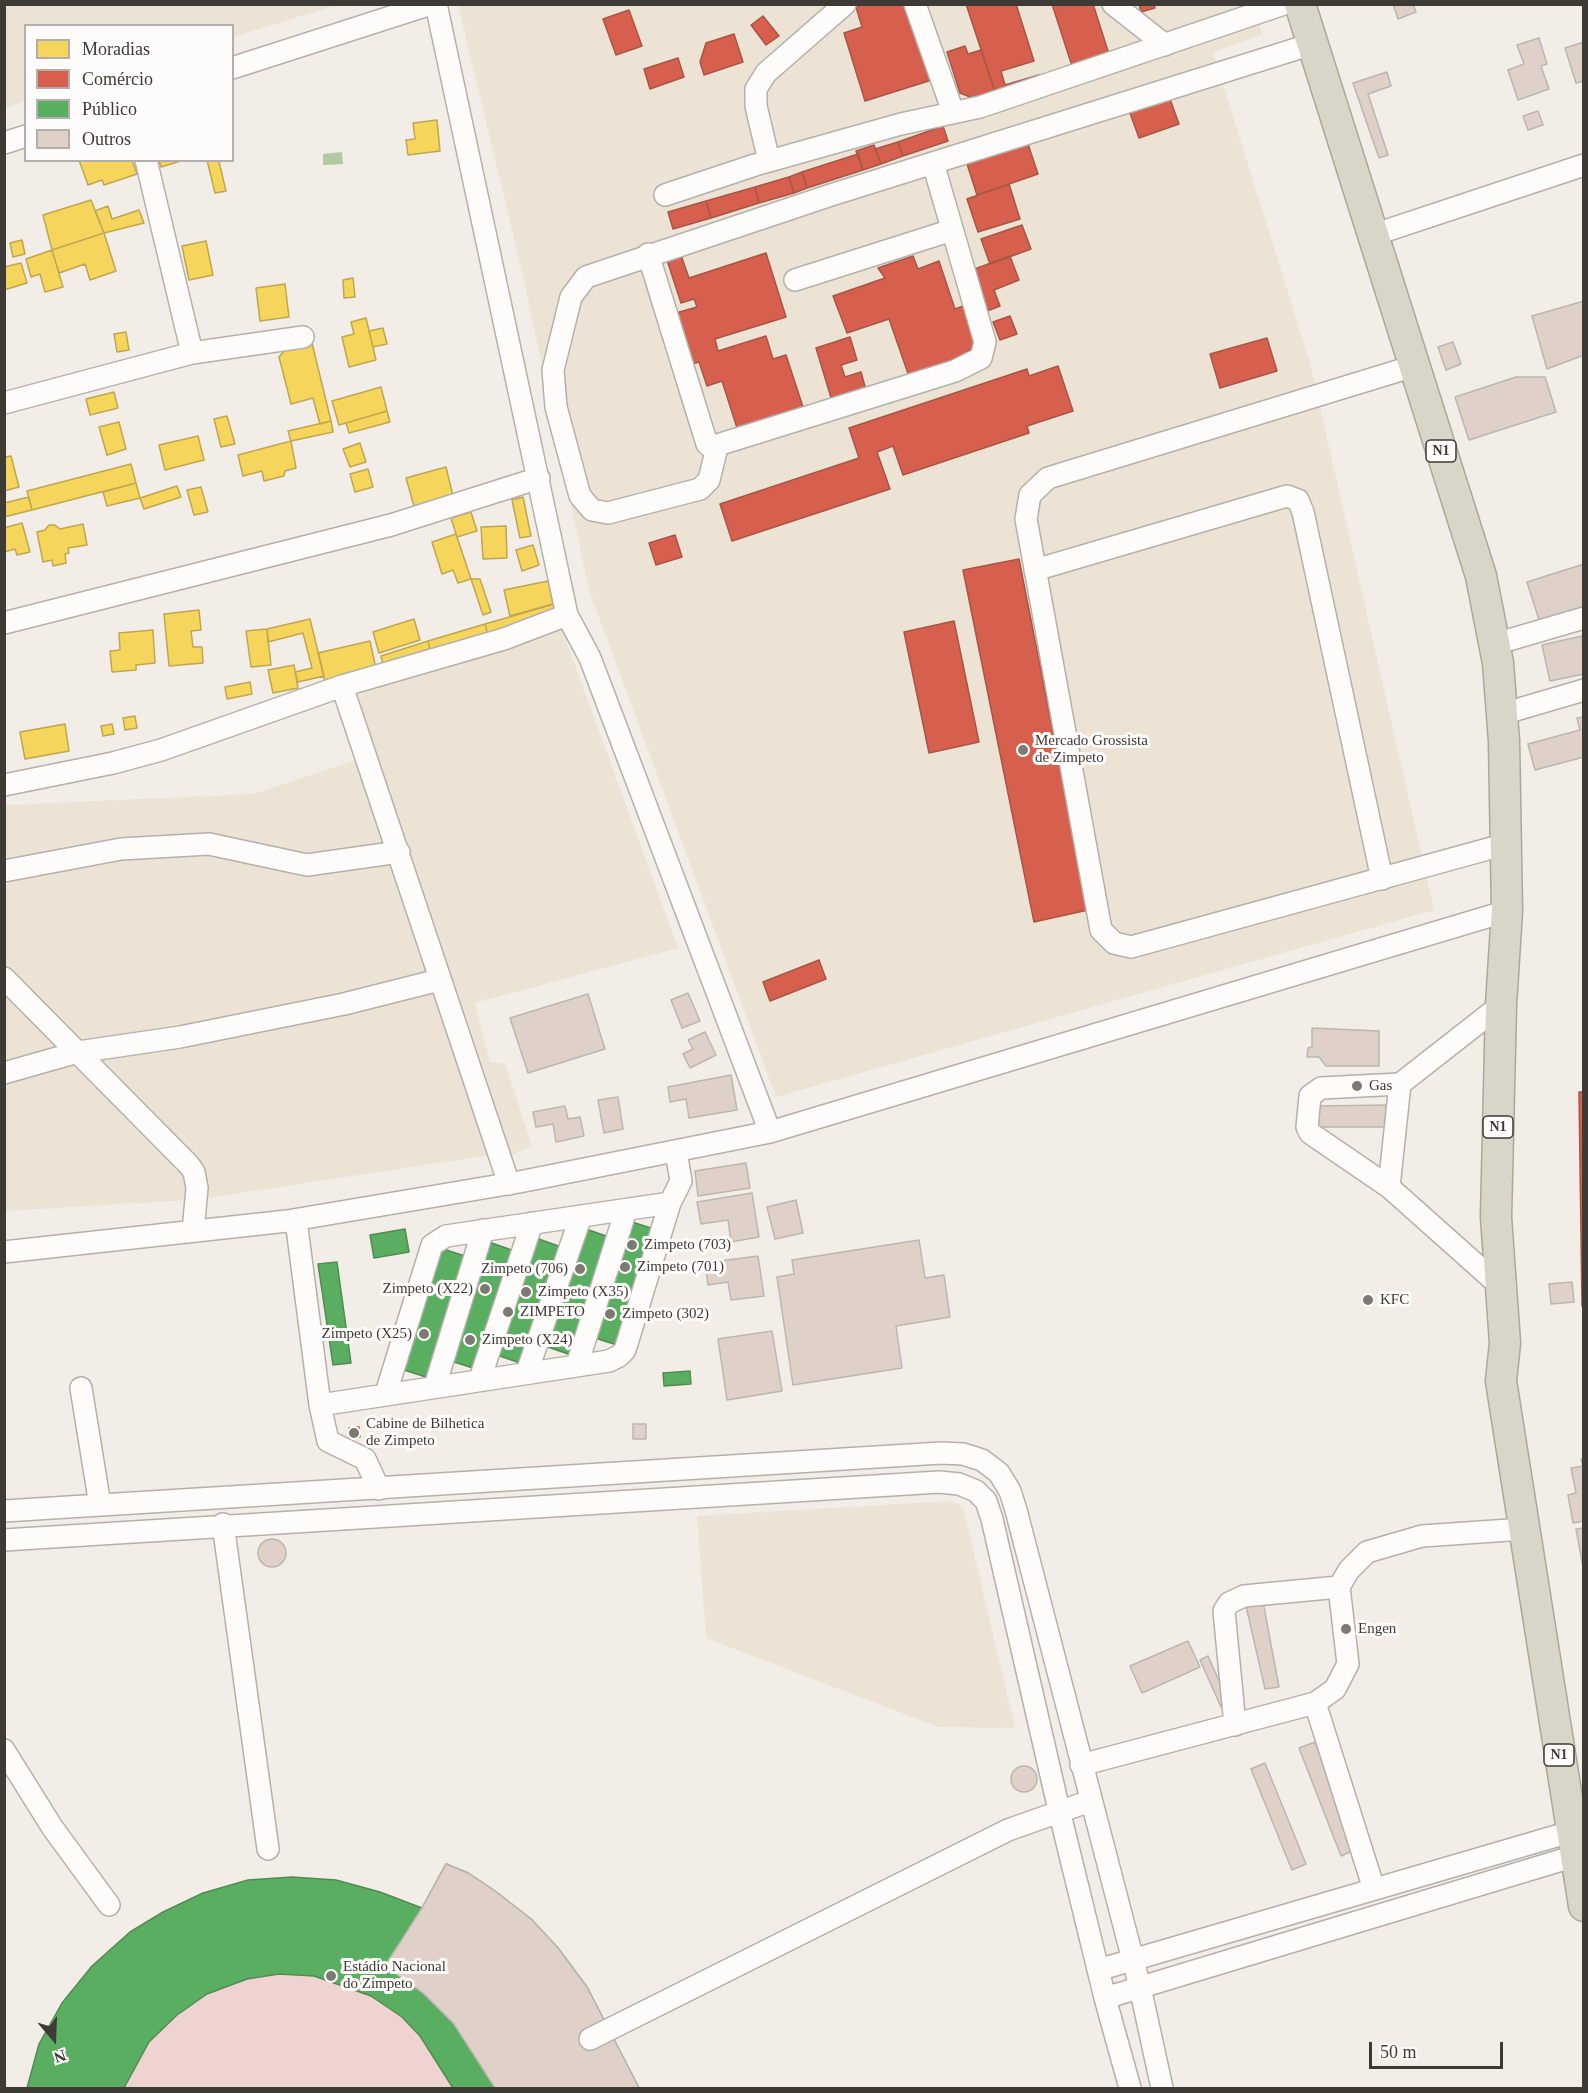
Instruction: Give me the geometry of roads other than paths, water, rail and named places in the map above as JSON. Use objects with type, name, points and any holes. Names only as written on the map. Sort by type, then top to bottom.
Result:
[{"type":"highway","name":"N1","points":[[1300,4],[1481,576],[1495,644],[1502,714],[1507,911],[1501,1005],[1496,1217],[1499,1285],[1505,1343],[1501,1380],[1584,1905]]},
{"type":"street","points":[[234,67],[431,4]]},
{"type":"street","points":[[436,4],[567,615],[590,658],[770,1132]]},
{"type":"street","points":[[769,161],[756,106],[756,89],[766,73],[845,4]]},
{"type":"street","points":[[915,4],[953,112]]},
{"type":"street","points":[[1113,4],[1165,45]]},
{"type":"street","points":[[665,195],[769,161],[980,106],[1284,4]]},
{"type":"street","points":[[717,447],[709,480],[700,489],[608,513],[592,510],[580,496],[556,406],[553,369],[571,297],[586,277],[648,254],[1312,44]]},
{"type":"street","points":[[4,143],[24,137]]},
{"type":"street","points":[[146,162],[192,353]]},
{"type":"street","points":[[648,254],[707,444],[717,447],[955,371],[981,358],[985,342],[933,163]]},
{"type":"street","points":[[1373,235],[1584,165]]},
{"type":"street","points":[[795,280],[952,230]]},
{"type":"street","points":[[4,403],[192,353],[303,337]]},
{"type":"street","points":[[1414,366],[1048,478],[1030,495],[1026,519],[1083,818],[1101,930],[1114,943],[1131,947],[1506,844]]},
{"type":"street","points":[[4,623],[391,525],[539,478]]},
{"type":"street","points":[[1035,570],[1287,496],[1298,500],[1306,524],[1382,879]]},
{"type":"street","points":[[4,785],[113,763],[161,750],[342,686],[504,639],[567,615]]},
{"type":"street","points":[[1495,644],[1584,618]]},
{"type":"street","points":[[342,686],[509,1184]]},
{"type":"street","points":[[1502,714],[1584,690]]},
{"type":"street","points":[[4,871],[121,849],[209,843],[307,865],[399,852]]},
{"type":"street","points":[[4,1252],[296,1220],[509,1184],[770,1132],[1507,911]]},
{"type":"street","points":[[4,978],[189,1164],[194,1172],[197,1188],[193,1232]]},
{"type":"street","points":[[4,1073],[78,1053],[262,1021],[344,1004],[439,980]]},
{"type":"street","points":[[1499,1285],[1389,1187],[1310,1133],[1307,1127],[1310,1096],[1321,1088],[1400,1084],[1501,1005]]},
{"type":"street","points":[[1389,1187],[1400,1084]]},
{"type":"street","points":[[320,1405],[386,1393],[609,1361],[619,1356],[625,1350],[670,1203],[681,1181],[676,1152]]},
{"type":"street","points":[[386,1393],[432,1245],[446,1236],[670,1203]]},
{"type":"street","points":[[577,1365],[626,1210]]},
{"type":"street","points":[[527,1372],[581,1216]]},
{"type":"street","points":[[296,1220],[320,1405],[328,1441],[365,1459],[379,1489]]},
{"type":"street","points":[[480,1379],[532,1223]]},
{"type":"street","points":[[435,1386],[483,1230]]},
{"type":"street","points":[[81,1388],[100,1505]]},
{"type":"street","points":[[4,1511],[940,1453],[963,1454],[982,1460],[999,1473],[1011,1491],[1140,1987],[1162,2088]]},
{"type":"street","points":[[4,1540],[223,1524],[939,1482],[959,1484],[976,1491],[986,1501],[992,1519],[1059,1810],[1105,1998],[1130,2088]]},
{"type":"street","points":[[223,1524],[268,1849]]},
{"type":"street","points":[[1081,1765],[1315,1703],[1335,1689],[1348,1664],[1339,1587],[1349,1570],[1367,1552],[1422,1536],[1524,1529]]},
{"type":"street","points":[[1235,1725],[1224,1611],[1229,1603],[1244,1596],[1339,1587]]},
{"type":"street","points":[[1315,1703],[1374,1889]]},
{"type":"street","points":[[4,1750],[52,1827],[109,1905]]},
{"type":"street","points":[[590,2039],[1008,1830],[1059,1810],[1090,1801]]},
{"type":"street","points":[[1098,1970],[1132,1958],[1374,1889],[1573,1844]]},
{"type":"street","points":[[1105,1998],[1573,1844]]},
{"type":"place","name":"Mercado Grossista de Zimpeto","points":[[1023,750]]},
{"type":"place","name":"Gas","points":[[1357,1086]]},
{"type":"place","name":"Zimpeto (703)","points":[[632,1245]]},
{"type":"place","name":"Zimpeto (701)","points":[[625,1267]]},
{"type":"place","name":"Zimpeto (706)","points":[[580,1269]]},
{"type":"place","name":"Zimpeto (X22)","points":[[485,1289]]},
{"type":"place","name":"Zimpeto (X35)","points":[[526,1292]]},
{"type":"place","name":"KFC","points":[[1368,1300]]},
{"type":"place","name":"ZIMPETO","points":[[508,1312]]},
{"type":"place","name":"Zimpeto (302)","points":[[610,1314]]},
{"type":"place","name":"Zimpeto (X25)","points":[[424,1334]]},
{"type":"place","name":"Zimpeto (X24)","points":[[470,1340]]},
{"type":"place","name":"Cabine de Bilhetica de Zimpeto","points":[[354,1433]]},
{"type":"place","name":"Engen","points":[[1346,1629]]},
{"type":"place","name":"Estádio Nacional do Zimpeto","points":[[331,1976]]}]
